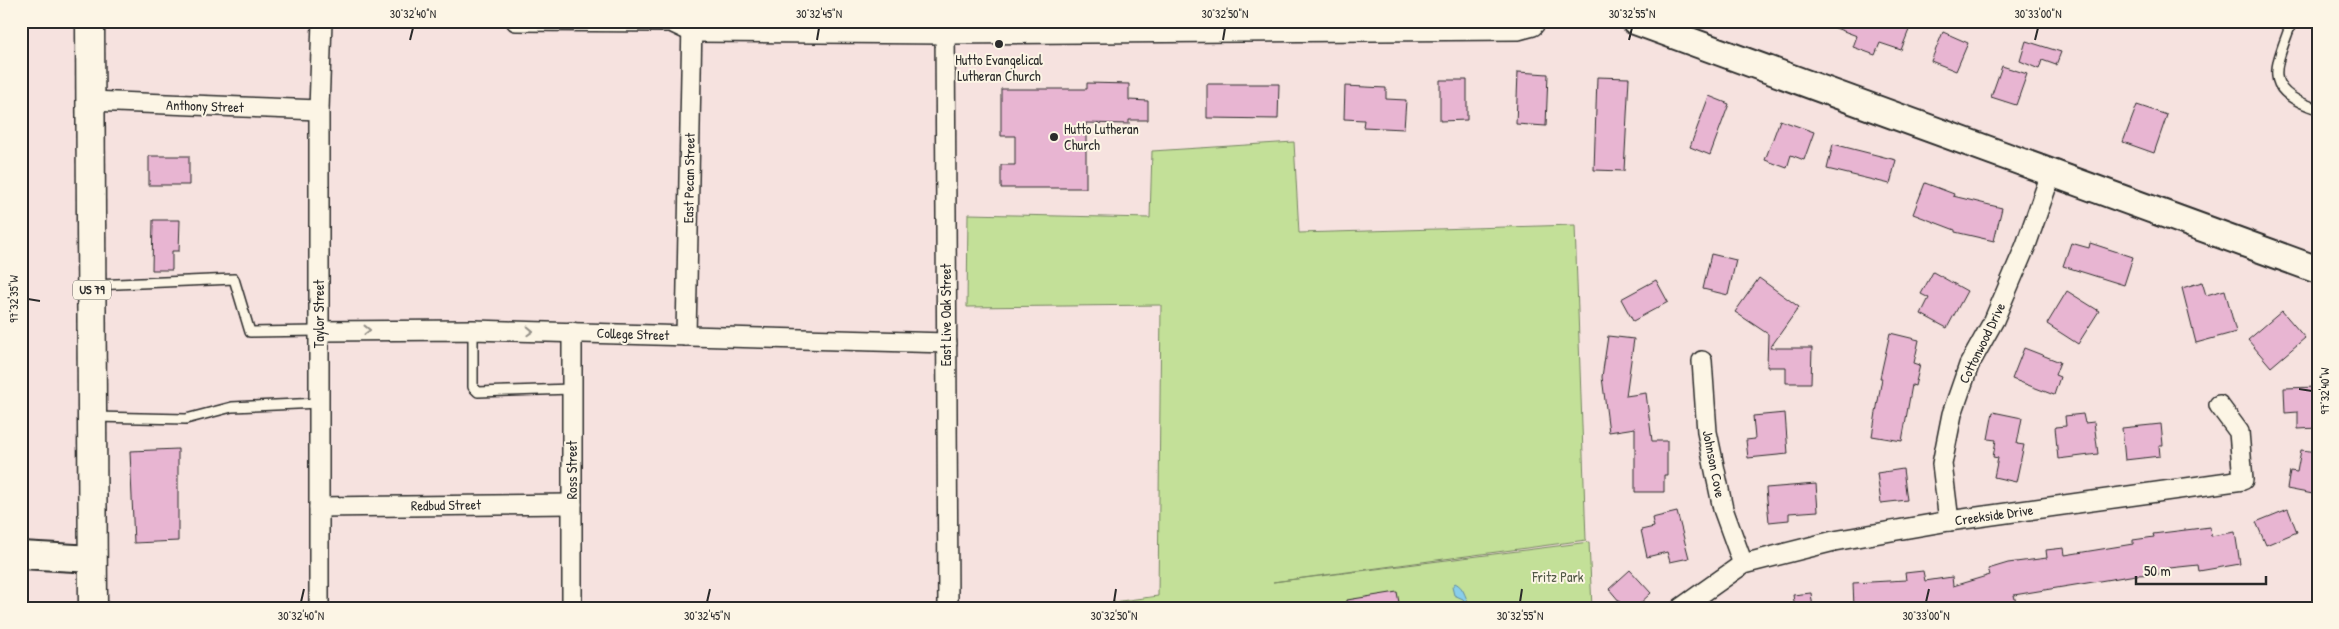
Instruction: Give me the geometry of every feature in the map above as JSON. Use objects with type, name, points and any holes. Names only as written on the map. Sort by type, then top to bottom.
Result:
[{"type":"highway","name":"US 79","points":[[90,21],[93,608]]},
{"type":"main road","points":[[1635,21],[2052,171],[2318,270]]},
{"type":"main road","points":[[21,555],[93,558]]},
{"type":"street","name":"Taylor Street","points":[[319,608],[319,110],[322,21]]},
{"type":"street","points":[[516,21],[671,22],[692,26],[1518,30],[1533,26],[1537,21]]},
{"type":"street","name":"East Pecan Street","points":[[686,336],[692,26]]},
{"type":"street","name":"East Live Oak Street","points":[[945,28],[948,608]]},
{"type":"street","name":"Anthony Street","points":[[90,101],[319,110]]},
{"type":"street","name":"Cottonwood Drive","points":[[1949,521],[1942,464],[1952,414],[1969,365],[1994,320],[2026,245],[2052,171]]},
{"type":"street","name":"College Street","points":[[319,331],[473,330],[946,343]]},
{"type":"street","name":"Ross Street","points":[[572,332],[572,608]]},
{"type":"street","name":"Johnson Cove","points":[[1702,361],[1707,432],[1723,509],[1743,564]]},
{"type":"street","name":"Creekside Drive","points":[[1681,608],[1743,564],[1834,541],[1949,521],[2243,480],[2239,432],[2219,405]]},
{"type":"street","name":"Redbud Street","points":[[319,506],[572,504]]},
{"type":"lane","points":[[2292,21],[2276,67],[2277,82],[2285,94],[2302,104],[2318,109]]},
{"type":"lane","points":[[92,285],[234,279],[250,332],[319,331]]},
{"type":"lane","points":[[473,330],[474,387],[478,392],[572,389]]},
{"type":"lane","points":[[93,418],[186,419],[232,406],[319,404]]},
{"type":"path","points":[[1332,608],[1350,605]]},
{"type":"green space","name":"Fritz Park","points":[[1294,142],[1299,233],[1575,225],[1586,540],[1273,582],[1589,542],[1592,608],[1069,608],[1158,596],[1161,305],[967,307],[968,214],[1150,218],[1152,151]]},
{"type":"water","points":[[1455,583],[1459,585],[1473,608],[1469,608],[1463,599],[1454,595],[1452,587]]},
{"type":"building","points":[[1822,21],[1884,21],[1909,30],[1901,50],[1880,43],[1875,55],[1853,47],[1857,36],[1822,23]]},
{"type":"building","points":[[1943,32],[1968,43],[1956,71],[1931,61]]},
{"type":"building","points":[[2026,41],[2061,52],[2056,65],[2042,60],[2039,69],[2020,61]]},
{"type":"building","points":[[2002,66],[2027,74],[2016,105],[1991,97]]},
{"type":"building","points":[[1518,72],[1548,74],[1546,126],[1516,124]]},
{"type":"building","points":[[1597,77],[1629,78],[1624,171],[1594,170]]},
{"type":"building","points":[[1440,80],[1467,80],[1467,120],[1440,121]]},
{"type":"building","name":"Hutto Lutheran Church","points":[[1087,83],[1129,84],[1129,100],[1148,101],[1148,120],[1129,120],[1129,124],[1086,123],[1086,188],[1001,188],[1001,165],[1015,165],[1015,136],[1001,136],[1001,89],[1087,89]]},
{"type":"building","points":[[1207,84],[1279,84],[1278,119],[1207,118]]},
{"type":"building","points":[[1345,86],[1386,88],[1386,99],[1406,100],[1404,129],[1363,127],[1364,120],[1344,119]]},
{"type":"building","points":[[1709,96],[1729,104],[1710,155],[1690,147]]},
{"type":"building","points":[[2137,105],[2167,115],[2154,153],[2123,142]]},
{"type":"building","points":[[1780,120],[1814,132],[1804,160],[1791,155],[1787,168],[1765,160]]},
{"type":"building","points":[[1833,144],[1896,160],[1890,184],[1827,169]]},
{"type":"building","points":[[149,156],[189,156],[189,185],[149,185]]},
{"type":"building","points":[[1925,183],[1954,194],[1953,196],[2002,208],[1994,241],[1955,232],[1955,230],[1913,214]]},
{"type":"building","points":[[153,220],[180,220],[179,251],[172,251],[172,270],[152,270]]},
{"type":"building","points":[[2071,243],[2089,248],[2090,243],[2133,257],[2124,285],[2063,266]]},
{"type":"building","points":[[1711,254],[1736,260],[1728,295],[1703,289]]},
{"type":"building","points":[[1933,272],[1967,291],[1947,328],[1921,314],[1929,298],[1921,294]]},
{"type":"building","points":[[1759,278],[1799,307],[1770,348],[1812,348],[1811,383],[1786,383],[1786,367],[1767,367],[1768,334],[1735,312]]},
{"type":"building","points":[[1656,280],[1668,302],[1633,321],[1621,299]]},
{"type":"building","points":[[2202,282],[2206,295],[2225,290],[2236,332],[2196,343],[2182,288]]},
{"type":"building","points":[[2067,291],[2099,311],[2078,344],[2047,324]]},
{"type":"building","points":[[2282,311],[2305,338],[2271,367],[2248,340]]},
{"type":"building","points":[[1890,333],[1919,340],[1914,363],[1920,365],[1915,386],[1912,385],[1902,441],[1872,436],[1882,378],[1880,378]]},
{"type":"building","points":[[1608,336],[1634,339],[1626,396],[1646,393],[1652,441],[1667,441],[1667,475],[1664,475],[1664,492],[1635,492],[1635,428],[1609,432],[1602,377]]},
{"type":"building","points":[[2024,348],[2060,362],[2055,375],[2060,377],[2054,395],[2012,379]]},
{"type":"building","points":[[2318,387],[2318,428],[2298,429],[2298,412],[2285,413],[2284,388]]},
{"type":"building","points":[[1993,412],[2022,418],[2017,444],[2024,445],[2016,482],[1994,477],[1998,458],[1993,457],[1996,440],[1988,439]]},
{"type":"building","points":[[1785,413],[1788,454],[1748,458],[1746,440],[1755,439],[1753,416]]},
{"type":"building","points":[[2083,414],[2085,423],[2094,422],[2098,454],[2058,459],[2055,427],[2066,426],[2065,416]]},
{"type":"building","points":[[2161,424],[2163,445],[2159,445],[2160,456],[2125,460],[2122,428]]},
{"type":"building","points":[[178,449],[178,541],[134,543],[130,451]]},
{"type":"building","points":[[2301,450],[2318,452],[2318,495],[2287,489],[2290,471],[2297,472]]},
{"type":"building","points":[[1903,469],[1907,500],[1881,503],[1877,473]]},
{"type":"building","points":[[1816,484],[1818,511],[1789,513],[1789,520],[1769,522],[1766,488]]},
{"type":"building","points":[[2288,509],[2297,532],[2266,545],[2256,522]]},
{"type":"building","points":[[1677,512],[1689,558],[1670,562],[1667,552],[1647,557],[1641,530],[1654,527],[1652,518]]},
{"type":"building","points":[[2210,527],[2211,536],[2235,532],[2240,564],[2199,571],[2198,565],[2160,569],[2160,574],[2136,575],[2014,595],[2016,603],[2000,608],[1854,608],[1853,583],[1906,580],[1905,573],[1923,571],[1925,581],[1952,577],[1953,586],[1990,575],[1988,569],[2008,563],[2047,558],[2046,550],[2064,548],[2065,555],[2133,544],[2133,540],[2154,537],[2153,534]]},
{"type":"building","points":[[1630,570],[1651,593],[1635,608],[1625,608],[1609,589]]},
{"type":"building","points":[[1397,592],[1400,608],[1347,608],[1347,600]]},
{"type":"building","points":[[1811,593],[1813,608],[1795,608],[1793,595]]},
{"type":"railway","points":[[21,52],[23,366],[21,581]]},
{"type":"place","name":"Hutto Evangelical Lutheran Church","points":[[999,44]]},
{"type":"place","name":"Hutto Lutheran Church","points":[[1054,137]]}]
